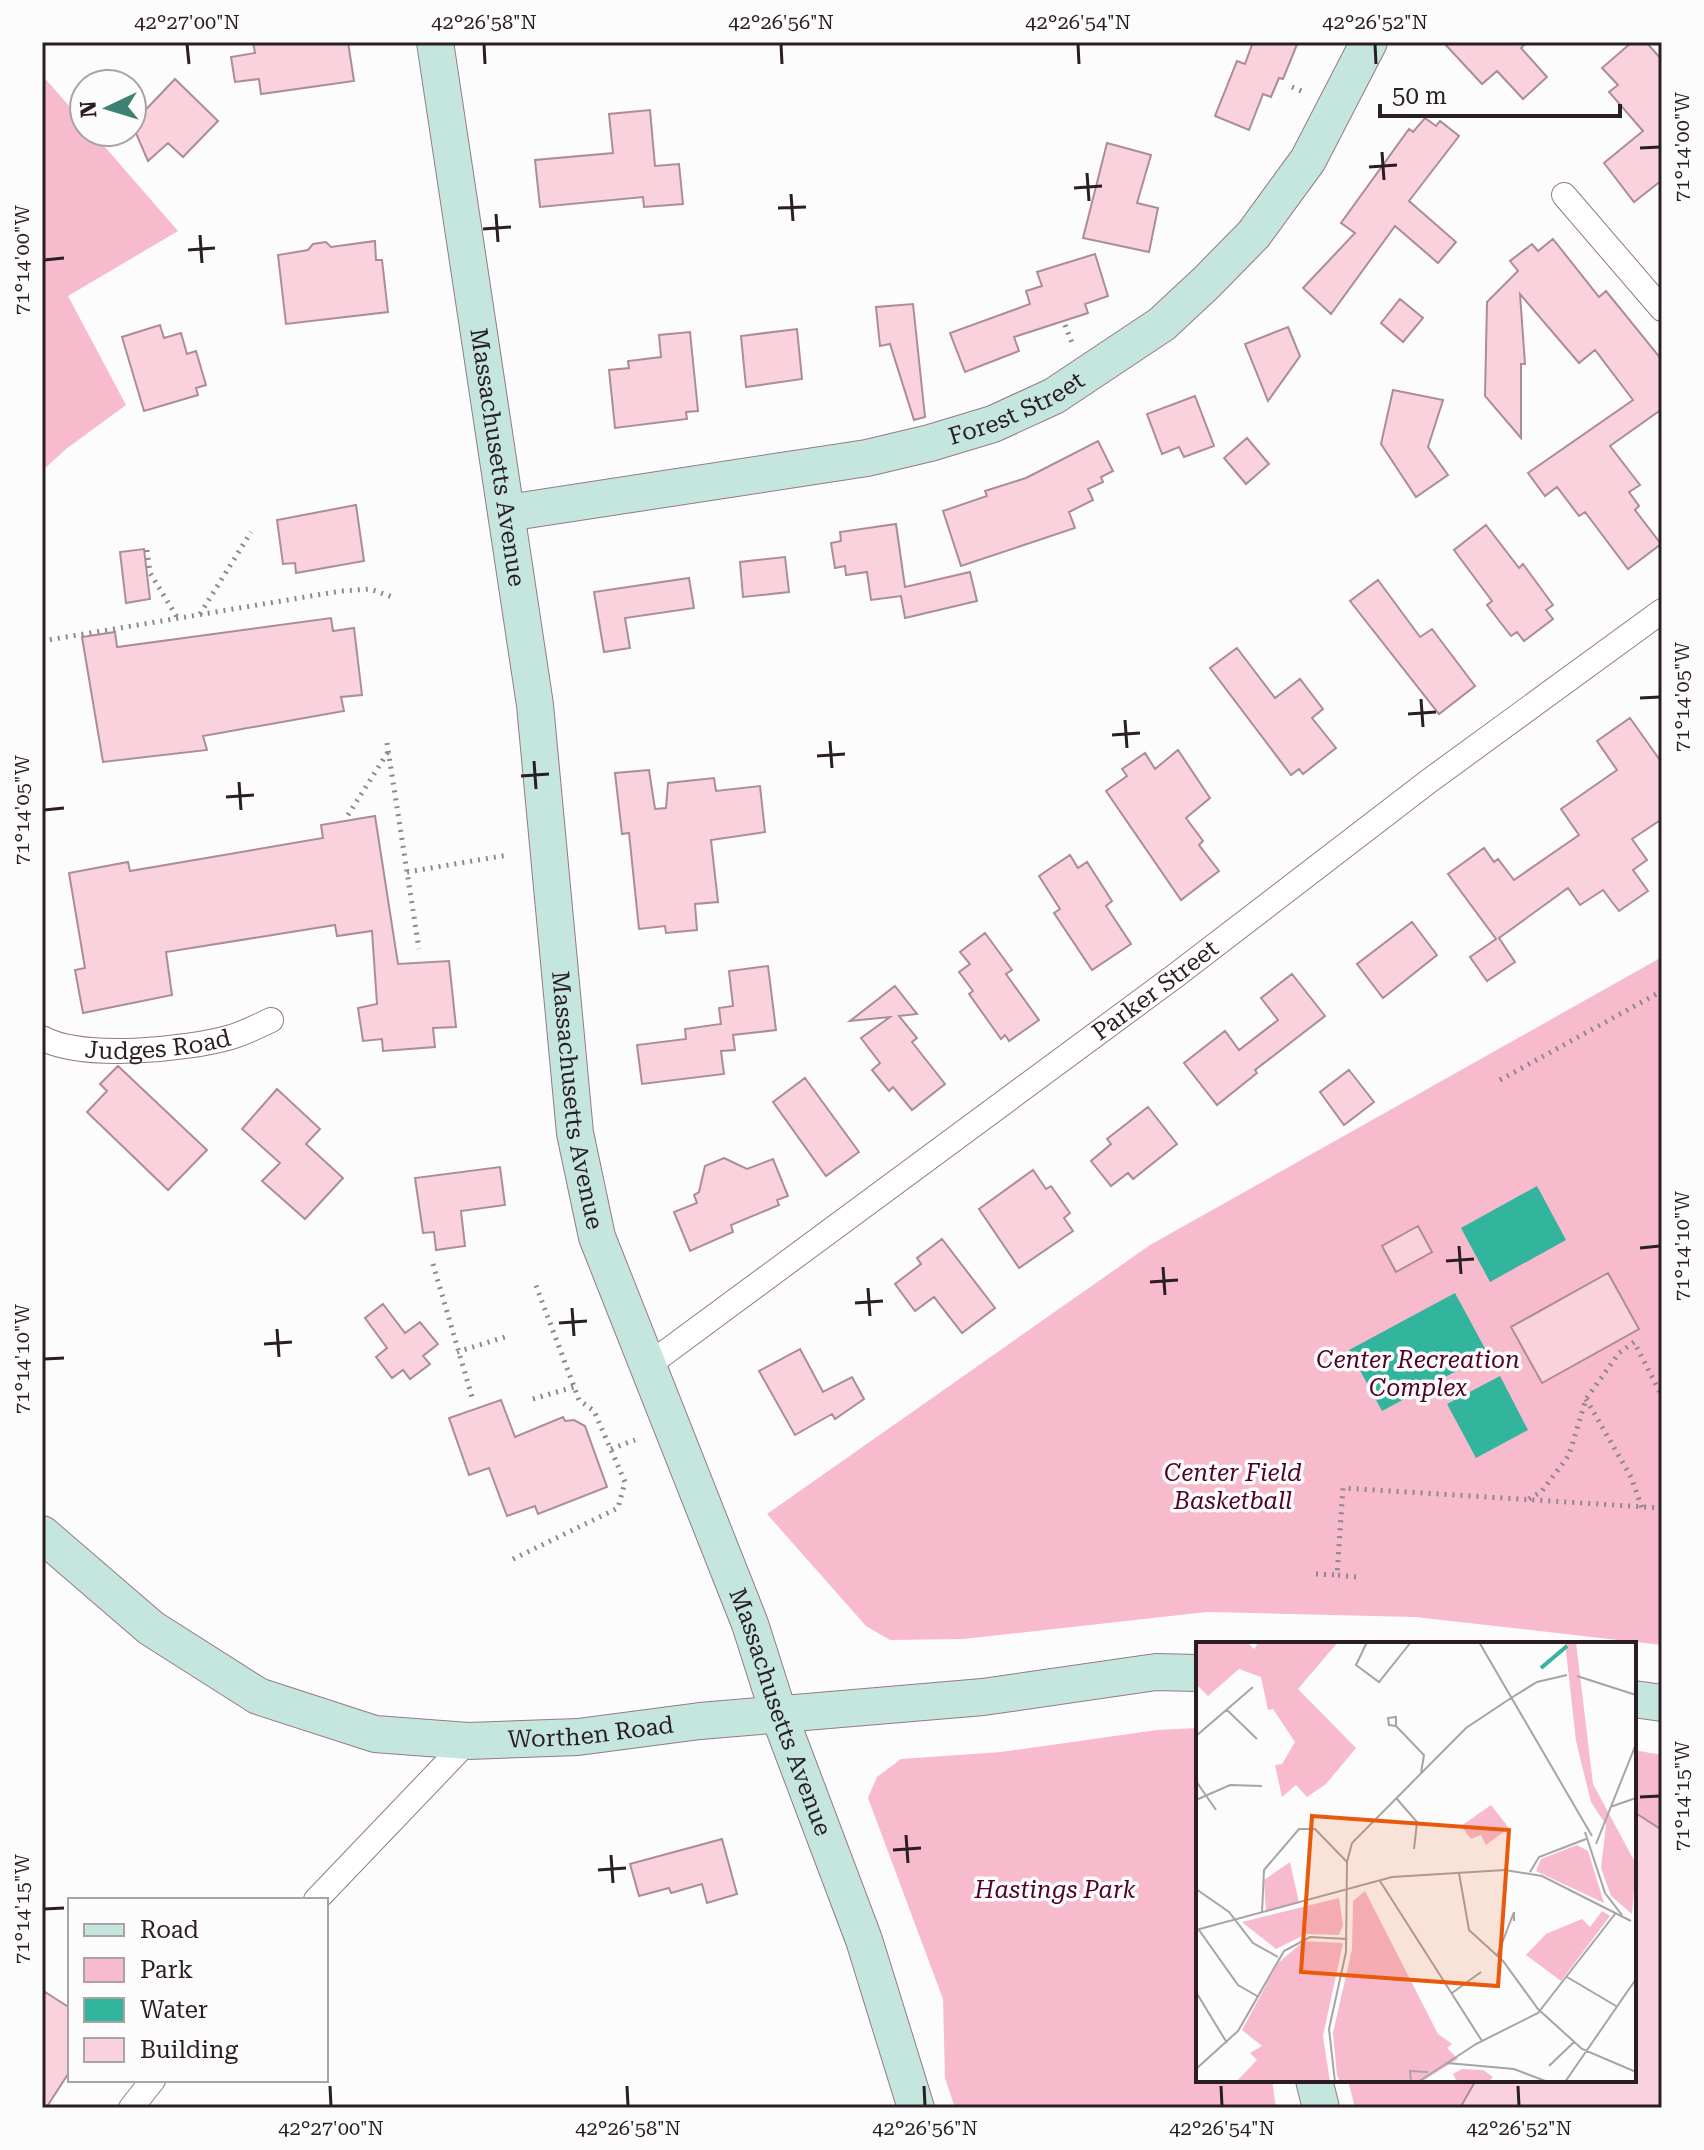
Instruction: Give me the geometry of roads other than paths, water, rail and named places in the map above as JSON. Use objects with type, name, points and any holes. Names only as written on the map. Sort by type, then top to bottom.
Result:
[{"type":"main road","name":"Massachusetts Avenue","points":[[435,42],[536,719],[575,1133],[597,1237],[750,1624],[779,1715],[864,1940],[916,2108]]},
{"type":"main road","name":"Forest Street","points":[[507,513],[867,458],[993,424],[1054,396],[1162,324],[1254,234],[1308,160],[1369,42]]},
{"type":"main road","name":"Worthen Road","points":[[42,1534],[151,1628],[258,1696],[375,1734],[468,1741],[578,1737],[700,1721],[983,1697],[1156,1672],[1196,1673]]},
{"type":"main road","points":[[1636,1699],[1662,1703]]},
{"type":"main road","points":[[1314,2082],[1321,2108]]},
{"type":"street","points":[[1564,195],[1662,309]]},
{"type":"street","name":"Parker Street","points":[[647,1366],[1139,1003],[1429,781],[1662,611]]},
{"type":"street","name":"Judges Road","points":[[42,1038],[55,1045],[119,1051],[231,1037],[271,1020]]},
{"type":"street","points":[[318,1898],[468,1741]]},
{"type":"street","points":[[131,2108],[151,2082]]},
{"type":"water","points":[[1537,1186],[1566,1240],[1490,1282],[1461,1228]]},
{"type":"water","points":[[1455,1293],[1488,1354],[1382,1411],[1349,1350]]},
{"type":"water","points":[[1500,1376],[1528,1430],[1476,1458],[1447,1404]]},
{"type":"park label","name":"Center Recreation Complex","points":[[1418,1374]]},
{"type":"park label","name":"Center Field Basketball","points":[[1233,1487]]},
{"type":"park label","name":"Hastings Park","points":[[1055,1890]]}]
